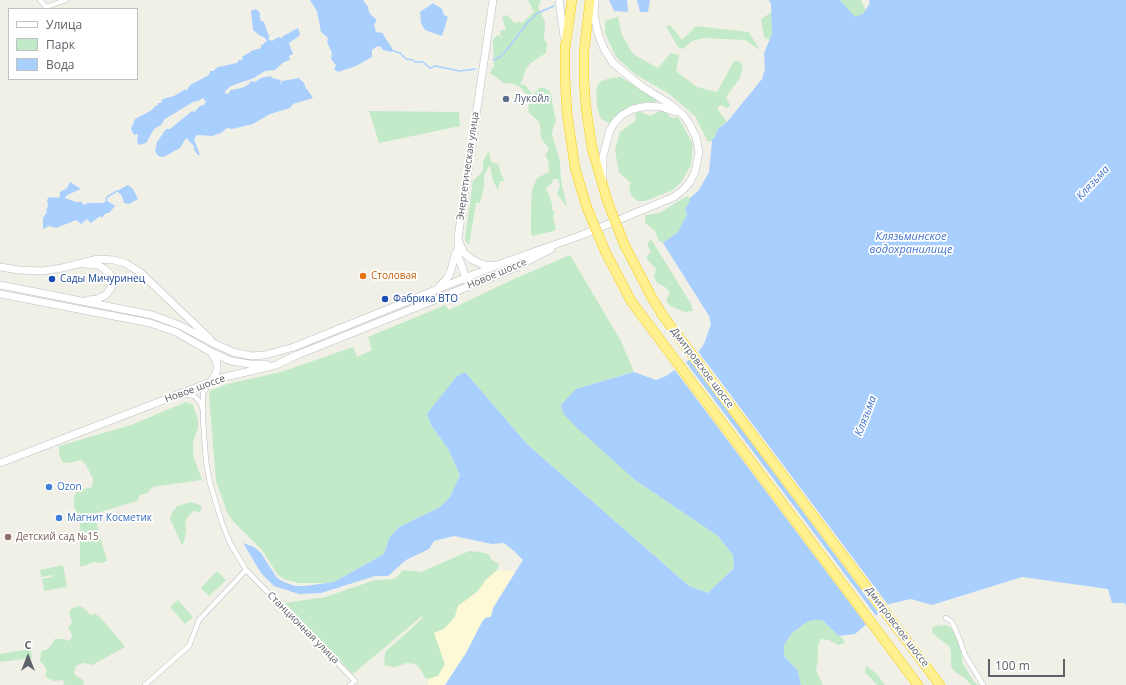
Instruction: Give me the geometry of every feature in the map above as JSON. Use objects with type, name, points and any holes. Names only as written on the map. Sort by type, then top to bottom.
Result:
[{"type":"highway","name":"Дмитровское шоссе","points":[[572,0],[566,49],[565,76],[570,135],[575,168],[587,208],[617,277],[631,301],[918,685]]},
{"type":"highway","name":"Дмитровское шоссе","points":[[590,0],[584,52],[586,108],[592,148],[606,198],[624,244],[651,296],[675,332],[940,685]]},
{"type":"main road","points":[[490,18],[493,0]]},
{"type":"main road","points":[[490,18],[497,0]]},
{"type":"main road","points":[[559,0],[566,49]]},
{"type":"main road","points":[[573,238],[674,197],[690,182],[695,172],[698,152],[696,138],[690,123],[683,115],[670,104],[641,86],[613,63],[604,49],[598,34],[594,14],[595,0]]},
{"type":"main road","name":"Энергетическая улица","points":[[469,286],[458,256],[458,238],[490,18]]},
{"type":"main road","points":[[606,198],[603,156],[610,130],[615,122],[622,115],[633,109],[647,106],[661,107],[683,115]]},
{"type":"main road","points":[[458,238],[464,253],[475,262],[484,265],[500,264]]},
{"type":"main road","points":[[437,289],[443,283],[451,270],[458,238]]},
{"type":"main road","name":"Новое шоссе","points":[[220,347],[245,355],[260,356],[276,353],[500,264],[573,238]]},
{"type":"main road","name":"Новое шоссе","points":[[0,463],[181,394],[201,389],[211,382],[240,373],[276,365],[297,355],[512,269],[573,238]]},
{"type":"main road","points":[[0,266],[23,270],[42,271],[62,268],[98,259],[108,259],[125,263],[137,269],[220,347]]},
{"type":"main road","points":[[63,298],[86,300],[97,299],[106,295],[111,288],[111,277],[107,270],[98,265],[79,264]]},
{"type":"main road","points":[[0,285],[164,319],[179,324],[220,347]]},
{"type":"main road","points":[[0,294],[150,324],[176,332],[211,352],[231,361],[255,365],[266,364],[297,355]]},
{"type":"main road","points":[[211,352],[217,362],[217,370],[211,382]]},
{"type":"street","points":[[40,0],[46,7],[66,0]]},
{"type":"street","name":"Станционная улица","points":[[201,389],[204,445],[210,483],[222,523],[233,548],[246,570],[355,681],[350,685]]},
{"type":"street","points":[[181,394],[189,394],[197,398],[203,409]]},
{"type":"street","points":[[145,685],[189,646],[199,620],[246,570]]},
{"type":"street","points":[[946,618],[952,622],[965,655],[983,685]]},
{"type":"green space","points":[[528,0],[541,0],[538,7],[545,22],[544,39],[547,44],[546,53],[531,63],[526,69],[520,86],[523,84],[526,86],[533,95],[539,88],[544,88],[550,91],[556,121],[552,135],[560,161],[561,180],[567,207],[557,194],[560,185],[558,179],[553,179],[552,183],[546,188],[552,204],[552,210],[555,212],[553,216],[556,229],[554,231],[532,236],[532,190],[537,178],[549,172],[548,160],[545,155],[549,149],[541,138],[540,125],[538,121],[529,113],[528,106],[530,98],[520,87],[514,84],[504,83],[490,73],[494,66],[493,40],[497,35],[503,38],[500,35],[501,30],[506,30],[502,17],[508,15],[514,23],[519,21],[522,23],[534,12]]},
{"type":"green space","points":[[840,0],[861,0],[866,11],[863,15],[855,18]]},
{"type":"green space","points":[[772,12],[777,24],[770,40],[764,37],[761,19]]},
{"type":"green space","points":[[618,17],[622,35],[633,54],[658,68],[671,53],[679,55],[676,71],[697,87],[717,92],[734,61],[739,61],[743,66],[740,78],[726,97],[730,105],[728,108],[721,105],[717,108],[727,122],[718,129],[714,139],[708,142],[695,116],[668,93],[636,75],[616,57],[605,33],[605,21]]},
{"type":"green space","points":[[666,26],[671,26],[682,40],[696,26],[749,32],[760,50],[745,40],[704,38],[692,41],[683,49],[678,47]]},
{"type":"green space","points":[[621,77],[659,101],[629,106],[609,123],[601,119],[597,108],[596,88],[601,81]]},
{"type":"green space","points":[[662,110],[672,118],[678,117],[693,144],[691,165],[681,183],[671,191],[645,201],[637,201],[631,195],[629,189],[631,183],[619,173],[615,150],[620,132],[636,120],[635,115],[639,111],[650,116]]},
{"type":"green space","points":[[369,111],[459,112],[460,126],[379,143]]},
{"type":"green space","points":[[489,151],[491,162],[499,165],[501,174],[505,181],[500,181],[498,190],[493,181],[490,165],[484,175],[484,186],[480,203],[476,203],[469,245],[466,242],[465,237],[473,181],[483,171],[483,161]]},
{"type":"green space","points":[[687,196],[690,198],[690,201],[685,209],[687,215],[678,232],[663,243],[659,241],[655,231],[645,223],[645,215],[659,213]]},
{"type":"green space","points":[[651,239],[691,304],[693,311],[685,312],[670,306],[666,300],[670,293],[665,287],[657,283],[654,276],[656,268],[646,257],[651,252],[647,244]]},
{"type":"green space","points":[[570,255],[621,341],[634,372],[576,389],[635,480],[718,536],[733,555],[734,568],[708,593],[689,586],[528,445],[465,372],[431,425],[448,449],[460,475],[450,497],[440,507],[399,527],[389,538],[384,554],[334,582],[298,583],[284,579],[278,575],[262,550],[233,521],[227,512],[216,481],[209,396],[210,391],[227,384],[281,372],[353,347],[357,357],[372,350],[368,337],[445,305],[449,310],[516,278]]},
{"type":"green space","points":[[186,402],[193,405],[198,420],[198,428],[193,442],[193,450],[194,458],[202,480],[152,487],[148,493],[140,495],[137,501],[94,514],[107,561],[99,563],[94,562],[80,566],[80,524],[74,506],[74,498],[76,491],[92,487],[93,479],[86,465],[81,460],[69,463],[62,462],[59,454],[59,446],[131,425]]},
{"type":"green space","points":[[191,502],[202,506],[200,512],[193,511],[187,518],[185,523],[186,530],[184,542],[182,545],[170,519],[177,506]]},
{"type":"green space","points":[[469,551],[488,554],[492,560],[499,564],[497,570],[487,579],[477,592],[458,606],[455,617],[444,629],[434,633],[445,664],[438,676],[428,679],[425,678],[419,667],[415,664],[407,663],[395,667],[384,665],[385,652],[423,618],[422,616],[353,674],[285,603],[325,597],[375,580],[395,579],[403,570],[421,572]]},
{"type":"green space","points":[[63,565],[67,587],[44,591],[42,579],[52,577],[52,575],[41,577],[40,570]]},
{"type":"green space","points":[[217,571],[226,580],[209,596],[201,588]]},
{"type":"green space","points":[[178,600],[193,617],[185,624],[170,607]]},
{"type":"green space","points":[[78,606],[82,607],[91,615],[95,614],[99,616],[125,647],[92,665],[84,663],[76,666],[74,673],[83,680],[84,685],[63,685],[65,682],[62,680],[54,681],[47,678],[45,674],[47,671],[40,661],[41,652],[48,649],[55,639],[64,639],[68,641],[71,639],[72,635],[68,627],[71,625],[72,621],[69,613],[71,609]]},
{"type":"green space","points":[[822,620],[843,639],[845,643],[838,645],[829,640],[821,639],[818,646],[818,661],[816,670],[823,685],[801,685],[798,671],[784,656],[784,645],[792,633],[807,622]]},
{"type":"green space","points":[[947,625],[953,630],[960,645],[963,664],[974,682],[978,685],[971,685],[965,678],[955,672],[951,666],[950,647],[932,633],[932,628],[935,626]]},
{"type":"green space","points":[[31,649],[32,658],[0,662],[0,654]]},
{"type":"green space","points":[[866,666],[876,673],[885,685],[877,685],[865,673]]},
{"type":"sand","points":[[498,570],[515,572],[493,608],[492,614],[482,622],[466,653],[445,685],[428,685],[428,679],[438,676],[445,664],[434,633],[444,629],[455,617],[458,606],[477,592],[487,579]]},
{"type":"water","points":[[310,0],[363,0],[369,8],[370,14],[376,19],[374,24],[376,32],[383,33],[392,48],[392,52],[383,50],[380,46],[376,47],[372,50],[372,57],[356,66],[338,72],[334,69],[336,65],[331,59],[332,53],[327,42],[328,38],[321,32],[317,11]]},
{"type":"water","points":[[609,0],[627,0],[628,12],[614,11]]},
{"type":"water","points":[[637,0],[650,0],[648,12],[640,12]]},
{"type":"water","name":"Клязьминское водохранилище","points":[[769,0],[840,0],[855,17],[863,14],[870,3],[869,0],[1126,0],[1126,607],[1125,603],[1112,603],[1108,589],[1022,577],[932,605],[911,599],[889,604],[855,634],[839,636],[822,620],[807,622],[792,633],[784,645],[784,656],[798,671],[801,685],[445,685],[466,653],[482,622],[485,618],[490,617],[492,614],[493,608],[523,560],[504,543],[492,544],[454,536],[434,541],[429,549],[406,560],[388,576],[375,576],[321,593],[299,594],[274,586],[261,573],[243,543],[254,547],[261,553],[277,578],[284,582],[295,586],[305,586],[334,582],[384,554],[389,538],[399,527],[440,507],[450,497],[460,475],[448,449],[431,425],[427,414],[457,376],[465,372],[528,445],[689,586],[708,593],[734,568],[733,555],[718,536],[635,480],[575,426],[563,413],[561,405],[576,389],[634,372],[656,380],[666,376],[696,355],[704,344],[711,324],[709,316],[663,243],[678,232],[687,215],[685,209],[690,201],[690,198],[699,190],[709,172],[711,139],[714,139],[718,129],[727,122],[762,79],[765,69],[764,53],[772,34],[771,4]]},
{"type":"water","points":[[433,3],[442,9],[444,15],[448,17],[442,36],[425,30],[421,23],[420,12]]},
{"type":"water","points":[[255,9],[260,13],[260,20],[264,22],[270,36],[268,39],[272,41],[278,37],[282,38],[298,28],[300,34],[299,36],[289,43],[293,54],[289,56],[290,60],[284,62],[275,70],[265,71],[254,78],[231,86],[225,91],[225,93],[228,94],[231,90],[242,88],[251,81],[255,82],[261,78],[271,76],[272,78],[281,80],[281,84],[282,81],[299,78],[304,83],[306,89],[313,98],[293,104],[290,108],[270,114],[253,124],[232,129],[227,128],[221,133],[212,136],[197,135],[194,139],[200,155],[198,155],[194,150],[194,146],[186,138],[180,148],[164,157],[158,156],[155,151],[157,142],[166,129],[170,129],[192,111],[194,112],[200,106],[204,105],[206,102],[203,98],[193,102],[165,119],[161,125],[154,129],[146,143],[138,145],[138,135],[134,135],[131,129],[135,119],[152,110],[158,105],[158,103],[161,103],[162,99],[174,96],[184,90],[187,90],[190,85],[209,75],[210,71],[213,71],[218,67],[237,63],[239,60],[243,60],[242,56],[261,48],[261,45],[267,41],[253,30],[251,11]]},
{"type":"water","points":[[70,182],[81,189],[67,195],[65,198],[76,202],[82,202],[83,205],[88,203],[102,203],[106,200],[115,206],[102,218],[100,216],[91,223],[87,219],[81,224],[76,220],[56,228],[49,226],[43,229],[43,218],[47,212],[46,210],[48,206],[47,200],[49,197],[58,198],[60,196],[60,192],[67,188]]},
{"type":"water","points":[[128,185],[133,189],[138,199],[129,204],[124,203],[122,196],[117,191]]},
{"type":"pier","points":[[697,350],[889,606],[880,615],[688,358]]},
{"type":"pier","points":[[685,361],[877,617],[867,626],[674,369]]},
{"type":"waterway","points":[[493,60],[500,57],[505,52],[529,21],[538,13],[554,6]]},
{"type":"waterway","points":[[391,50],[400,53],[406,59],[413,60],[415,62],[423,62],[430,68],[435,66],[460,71],[475,69]]},
{"type":"waterway","points":[[106,200],[107,197],[117,191]]},
{"type":"place","name":"Лукойл","points":[[506,99]]},
{"type":"place","name":"Столовая","points":[[363,276]]},
{"type":"place","name":"Сады Мичуринец","points":[[52,279]]},
{"type":"place","name":"Фабрика ВТО","points":[[385,299]]},
{"type":"place","name":"Ozon","points":[[49,487]]},
{"type":"place","name":"Магнит Косметик","points":[[59,518]]},
{"type":"place","name":"Детский сад №15","points":[[8,537]]},
{"type":"water label","name":"Клязьма","points":[[1093,183]]},
{"type":"water label","name":"Клязьма","points":[[866,416]]}]
